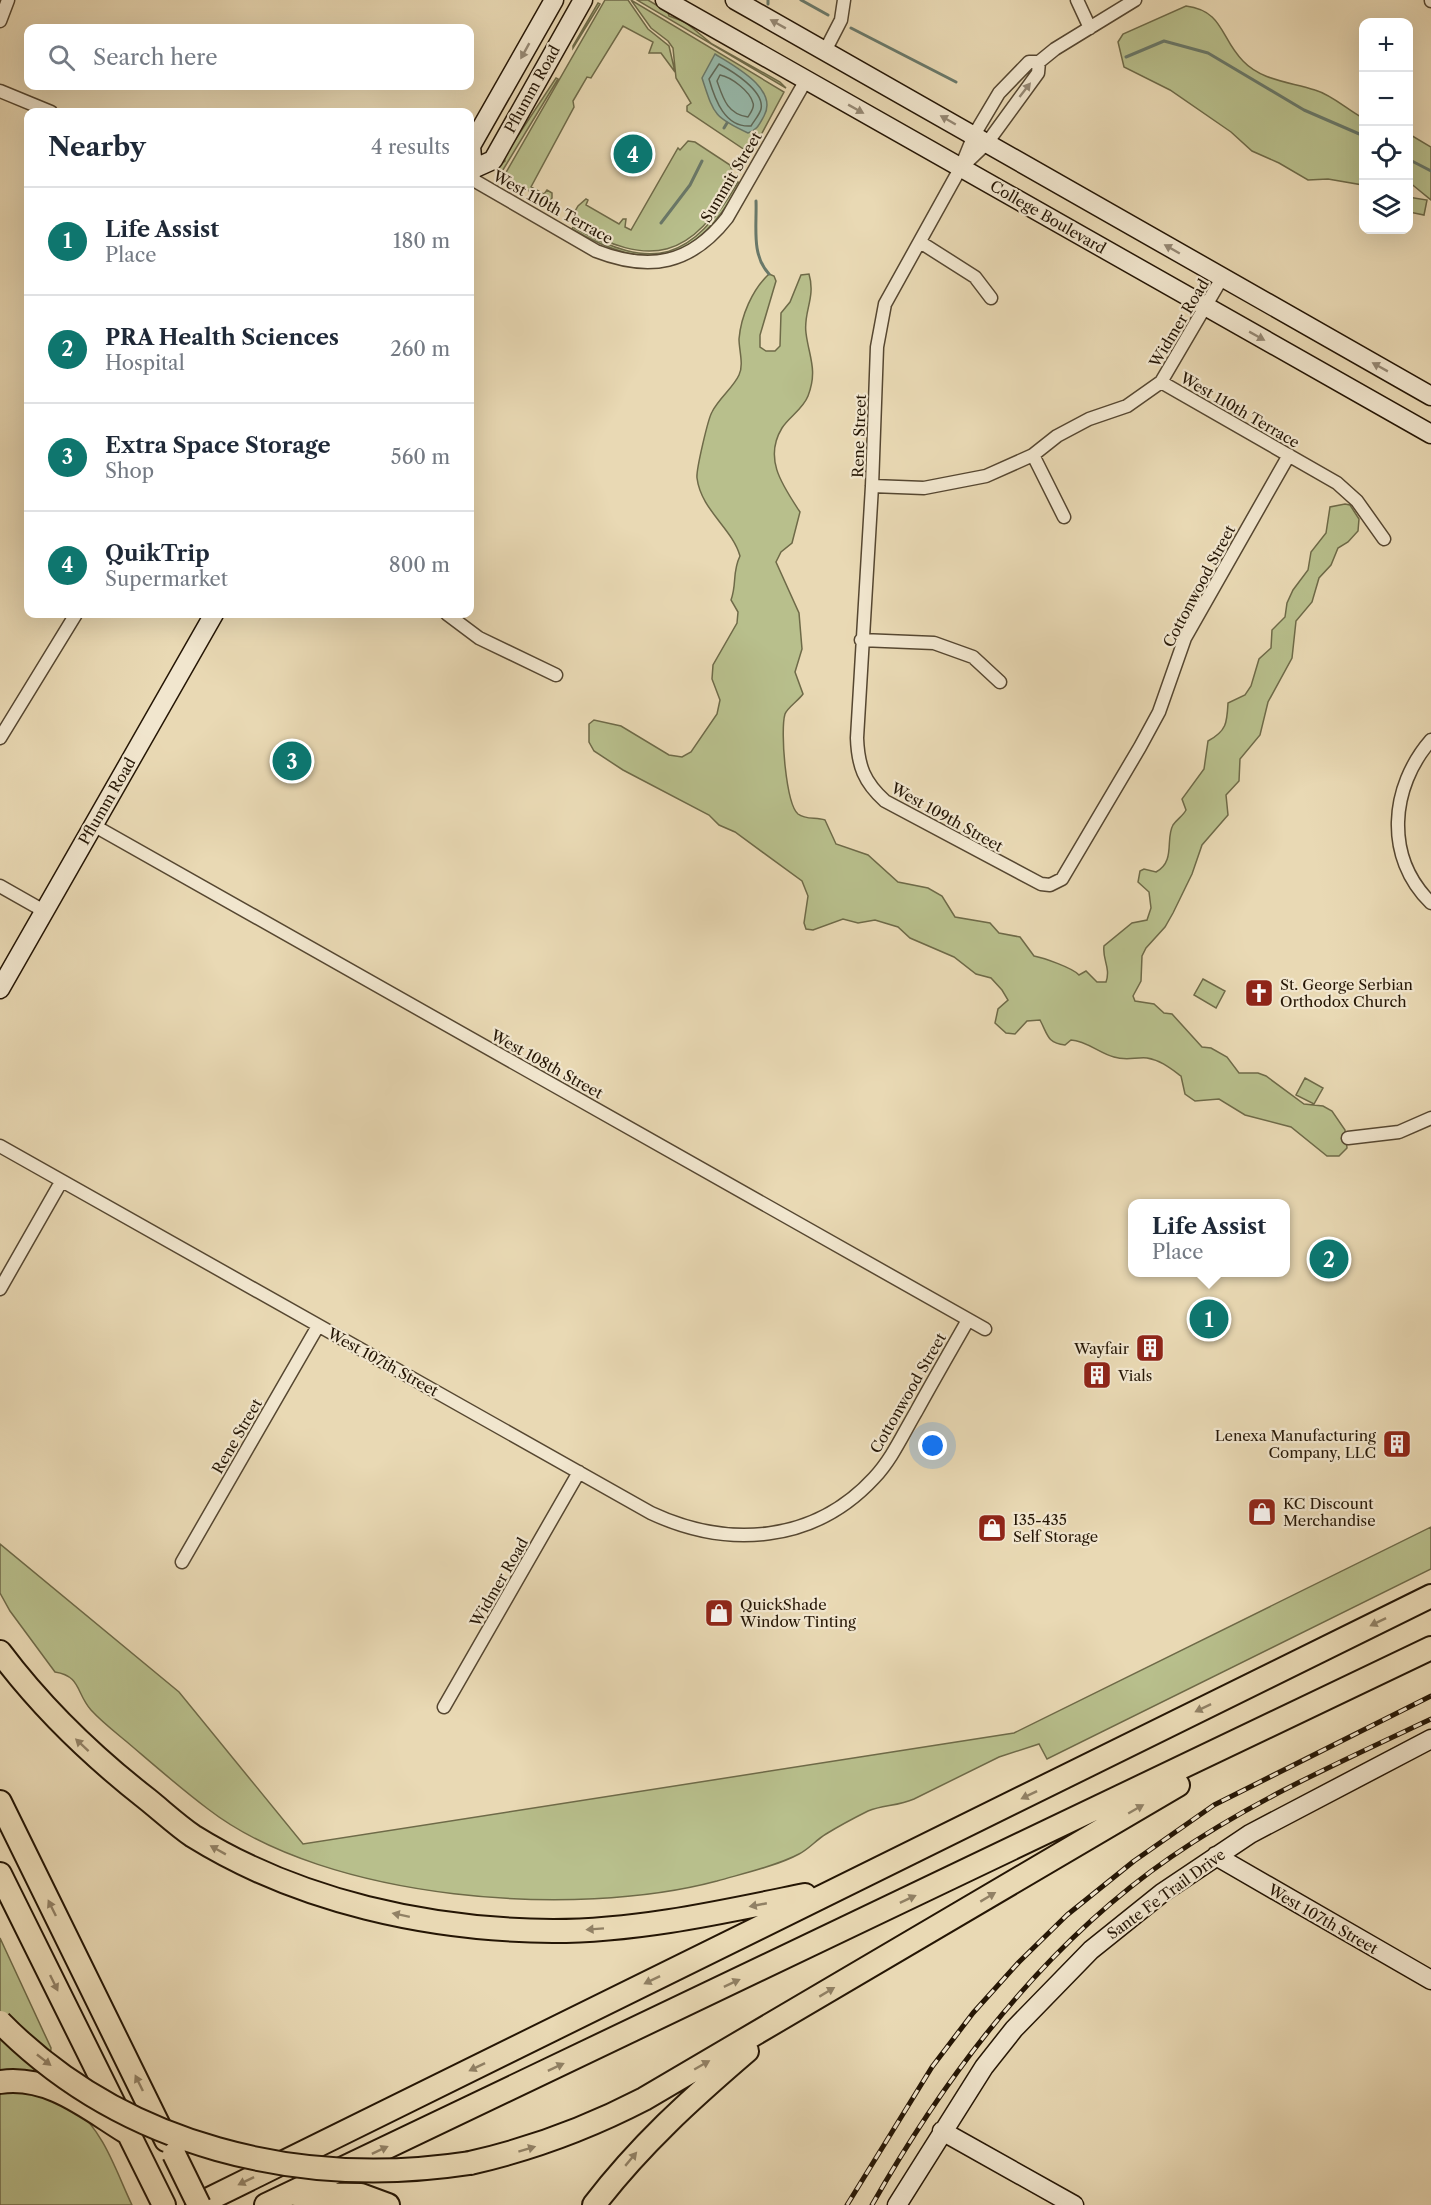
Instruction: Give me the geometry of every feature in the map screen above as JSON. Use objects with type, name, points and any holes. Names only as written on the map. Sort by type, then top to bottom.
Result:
[{"type":"highway","points":[[0,1802],[198,2205],[1431,1596]]},
{"type":"highway","points":[[266,2205],[1431,1648]]},
{"type":"highway","points":[[0,1652],[68,1731],[127,1783],[191,1834],[246,1865],[339,1900],[440,1922],[486,1928],[555,1931],[684,1919],[836,1889]]},
{"type":"highway","points":[[0,2022],[51,2066],[101,2099],[174,2134],[228,2153],[307,2168],[355,2172],[406,2171],[470,2163],[542,2144],[605,2119],[1318,1704]]},
{"type":"highway","points":[[0,1875],[164,2205]]},
{"type":"highway","points":[[594,2205],[641,2147],[663,2124],[788,2014]]},
{"type":"highway","points":[[0,2082],[16,2080],[52,2088],[128,2132]]},
{"type":"highway","points":[[289,2194],[362,2195],[388,2205]]},
{"type":"main road","name":"Pflumm Road","points":[[474,141],[554,0]]},
{"type":"main road","name":"Pflumm Road","points":[[474,173],[493,160],[583,0]]},
{"type":"main road","name":"College Boulevard","points":[[665,0],[1431,434]]},
{"type":"main road","points":[[735,0],[1431,396]]},
{"type":"main road","name":"Pflumm Road","points":[[0,989],[212,618]]},
{"type":"main road","name":"Sante Fe Trail Drive","points":[[897,2205],[942,2131],[990,2060],[1053,1987],[1124,1921],[1250,1833],[1431,1739]]},
{"type":"main road","name":"West 107th Street","points":[[1216,1856],[1431,1980]]},
{"type":"main road","points":[[942,2131],[1074,2205]]},
{"type":"street","points":[[0,21],[8,0]]},
{"type":"street","points":[[825,51],[841,20],[844,0]]},
{"type":"street","points":[[1077,0],[1090,28]]},
{"type":"street","name":"Rene Street","points":[[980,139],[999,93],[1029,62],[1039,62],[1136,0]]},
{"type":"street","name":"Rene Street","points":[[861,640],[872,486],[877,347],[885,304],[961,167],[980,139],[1038,73],[1039,62]]},
{"type":"street","name":"Summit Street","points":[[658,262],[680,257],[699,247],[715,234],[727,218],[806,80]]},
{"type":"street","points":[[0,91],[41,108]]},
{"type":"street","name":"West 110th Terrace","points":[[474,177],[596,251],[618,260],[658,262]]},
{"type":"street","points":[[920,242],[975,277],[991,298]]},
{"type":"street","name":"Widmer Road","points":[[1161,382],[1222,279]]},
{"type":"street","name":"West 110th Terrace","points":[[872,486],[924,488],[986,476],[1033,455],[1057,436],[1089,419],[1127,406],[1161,382],[1337,483],[1357,501],[1384,539]]},
{"type":"street","points":[[1033,455],[1064,517]]},
{"type":"street","name":"Cottonwood Street","points":[[1050,885],[1062,879],[1140,747],[1159,712],[1185,638],[1289,455]]},
{"type":"street","points":[[0,738],[74,618]]},
{"type":"street","points":[[452,618],[479,638],[556,675]]},
{"type":"street","points":[[861,640],[934,644],[973,657],[1000,682]]},
{"type":"street","name":"West 109th Street","points":[[861,640],[857,758],[862,773],[871,788],[885,801],[996,862],[1041,884],[1050,885]]},
{"type":"street","points":[[1431,740],[1414,762],[1400,795],[1397,816],[1401,855],[1412,880],[1431,903]]},
{"type":"street","name":"West 108th Street","points":[[93,825],[985,1329]]},
{"type":"street","points":[[0,886],[44,911]]},
{"type":"street","points":[[1348,1138],[1399,1131],[1431,1118]]},
{"type":"street","name":"West 107th Street","points":[[0,1146],[651,1513],[700,1532],[749,1536],[779,1532]]},
{"type":"street","points":[[0,1289],[61,1182]]},
{"type":"street","name":"Cottonwood Street","points":[[779,1532],[829,1514],[860,1492],[875,1477],[898,1444],[968,1320]]},
{"type":"street","name":"Rene Street","points":[[182,1562],[318,1326]]},
{"type":"street","name":"Widmer Road","points":[[444,1707],[579,1472]]},
{"type":"green space","points":[[605,0],[628,0],[648,29],[669,46],[675,72],[661,53],[649,53],[653,42],[623,26],[591,78],[587,77],[573,101],[574,107],[531,187],[544,194],[547,190],[552,193],[552,198],[548,202],[504,176]]},
{"type":"green space","points":[[631,0],[784,92],[753,150],[745,150],[687,111],[687,106],[691,103],[676,78],[673,48],[668,41],[651,28]]},
{"type":"green space","points":[[637,0],[648,0],[668,12],[669,16],[685,22],[712,44],[780,82],[786,88]]},
{"type":"green space","points":[[598,3],[600,4],[573,48],[573,46]]},
{"type":"green space","points":[[1186,6],[1208,13],[1243,61],[1251,68],[1268,77],[1321,92],[1359,115],[1359,184],[1328,179],[1308,180],[1252,151],[1231,132],[1170,90],[1124,67],[1118,42],[1123,34]]},
{"type":"green space","points":[[556,78],[558,79],[498,178],[498,167],[505,161],[504,157]]},
{"type":"green space","points":[[1413,136],[1431,147],[1431,200],[1413,185]]},
{"type":"green space","points":[[688,141],[695,142],[730,165],[737,179],[720,206],[686,241],[667,249],[647,251],[625,248],[600,239],[572,224],[570,220],[578,206],[586,199],[588,200],[586,205],[619,224],[626,219],[625,227],[631,230],[678,148],[680,150]]},
{"type":"green space","points":[[738,182],[740,184],[723,211],[706,231],[688,245],[669,253],[648,256],[625,252],[600,244],[572,229],[573,227],[601,242],[626,250],[648,254],[668,251],[687,243],[704,229],[721,209]]},
{"type":"green space","points":[[1413,198],[1427,200],[1424,215],[1413,213]]},
{"type":"green space","points":[[769,274],[774,276],[776,281],[760,335],[760,347],[766,351],[775,351],[780,346],[781,313],[790,302],[801,275],[809,274],[811,283],[806,333],[813,371],[811,387],[803,405],[782,428],[774,451],[782,482],[800,512],[792,543],[781,552],[776,562],[799,613],[802,649],[795,672],[803,694],[785,714],[783,735],[787,782],[794,807],[801,816],[825,820],[836,844],[868,855],[898,882],[928,888],[942,896],[955,917],[990,923],[999,933],[1020,937],[1034,956],[1065,966],[1079,975],[1086,971],[1097,982],[1106,982],[1108,972],[1104,946],[1132,923],[1147,920],[1151,908],[1149,892],[1138,882],[1140,871],[1144,869],[1156,872],[1166,862],[1173,825],[1186,810],[1182,799],[1204,769],[1208,741],[1222,730],[1226,721],[1228,703],[1245,695],[1251,686],[1259,659],[1271,648],[1272,630],[1285,617],[1287,603],[1293,590],[1308,570],[1311,552],[1326,533],[1330,507],[1350,505],[1359,519],[1358,531],[1348,542],[1338,548],[1331,565],[1319,578],[1312,602],[1296,621],[1292,658],[1268,702],[1260,735],[1240,759],[1239,781],[1226,795],[1228,815],[1202,845],[1192,874],[1173,913],[1165,927],[1146,948],[1142,956],[1141,981],[1133,996],[1135,1001],[1154,1004],[1164,1013],[1172,1014],[1202,1047],[1211,1048],[1227,1057],[1239,1073],[1258,1073],[1266,1076],[1304,1104],[1323,1106],[1332,1111],[1345,1130],[1347,1148],[1339,1156],[1327,1156],[1291,1127],[1245,1115],[1219,1099],[1195,1101],[1185,1094],[1181,1076],[1156,1061],[1147,1058],[1118,1058],[1077,1041],[1071,1040],[1065,1045],[1059,1044],[1051,1040],[1040,1020],[1027,1021],[1015,1034],[1006,1033],[995,1023],[998,1009],[1008,1000],[991,978],[976,974],[954,957],[910,938],[898,927],[875,920],[858,923],[843,919],[813,930],[806,929],[804,923],[808,896],[802,881],[735,832],[719,825],[709,815],[623,770],[594,751],[589,742],[589,724],[594,720],[621,726],[669,755],[682,757],[691,752],[717,714],[720,700],[712,679],[713,665],[737,623],[738,612],[731,600],[740,556],[730,536],[704,500],[697,473],[712,412],[740,371],[739,339],[745,313],[757,288]]},
{"type":"green space","points":[[1203,979],[1225,991],[1216,1008],[1194,995]]},
{"type":"green space","points":[[1305,1078],[1323,1088],[1314,1104],[1296,1095]]},
{"type":"green space","points":[[1431,1527],[1431,1569],[1047,1759],[1039,1744],[999,1757],[914,1799],[868,1811],[826,1834],[799,1854],[759,1869],[717,1881],[659,1893],[594,1899],[525,1899],[454,1894],[384,1882],[318,1864],[258,1840],[208,1809],[100,1719],[86,1704],[74,1681],[55,1672],[10,1611],[0,1593],[0,1544],[179,1692],[303,1844],[1014,1733]]},
{"type":"green space","points":[[0,1938],[51,2048],[48,2076],[0,2075]]},
{"type":"green space","points":[[19,2087],[63,2102],[85,2118],[102,2141],[132,2205],[0,2205],[0,2089]]},
{"type":"water","points":[[715,54],[752,79],[765,97],[767,106],[764,116],[751,132],[748,133],[721,118],[709,100],[702,78]]},
{"type":"waterway","points":[[801,0],[828,15]]},
{"type":"waterway","points":[[851,28],[956,82]]},
{"type":"waterway","points":[[1126,57],[1164,41],[1208,53],[1304,110],[1359,134]]},
{"type":"waterway","points":[[724,128],[727,123]]},
{"type":"waterway","points":[[661,223],[690,185],[702,161]]},
{"type":"waterway","points":[[1413,162],[1431,171]]},
{"type":"waterway","points":[[756,201],[757,249],[763,266],[769,274]]},
{"type":"railway","points":[[847,2205],[932,2067],[973,2013],[1019,1962],[1067,1915],[1134,1861],[1214,1805],[1431,1696]]},
{"type":"railway","points":[[872,2205],[933,2107],[1002,2014],[1082,1930],[1125,1892],[1171,1857],[1233,1818],[1298,1783],[1431,1719]]},
{"type":"place","name":"QuikTrip","points":[[633,154]]},
{"type":"place","name":"Extra Space Storage","points":[[292,761]]},
{"type":"place","name":"St. George Serbian Orthodox Church","points":[[1259,993]]},
{"type":"place","name":"PRA Health Sciences","points":[[1329,1259]]},
{"type":"place","name":"Life Assist","points":[[1209,1319]]},
{"type":"place","name":"Wayfair","points":[[1150,1348]]},
{"type":"place","name":"Vials","points":[[1097,1375]]},
{"type":"place","name":"Lenexa Manufacturing Company, LLC","points":[[1397,1444]]},
{"type":"place","name":"KC Discount Merchandise","points":[[1262,1512]]},
{"type":"place","name":"I35-435 Self Storage","points":[[992,1528]]},
{"type":"place","name":"QuickShade Window Tinting","points":[[719,1613]]}]
